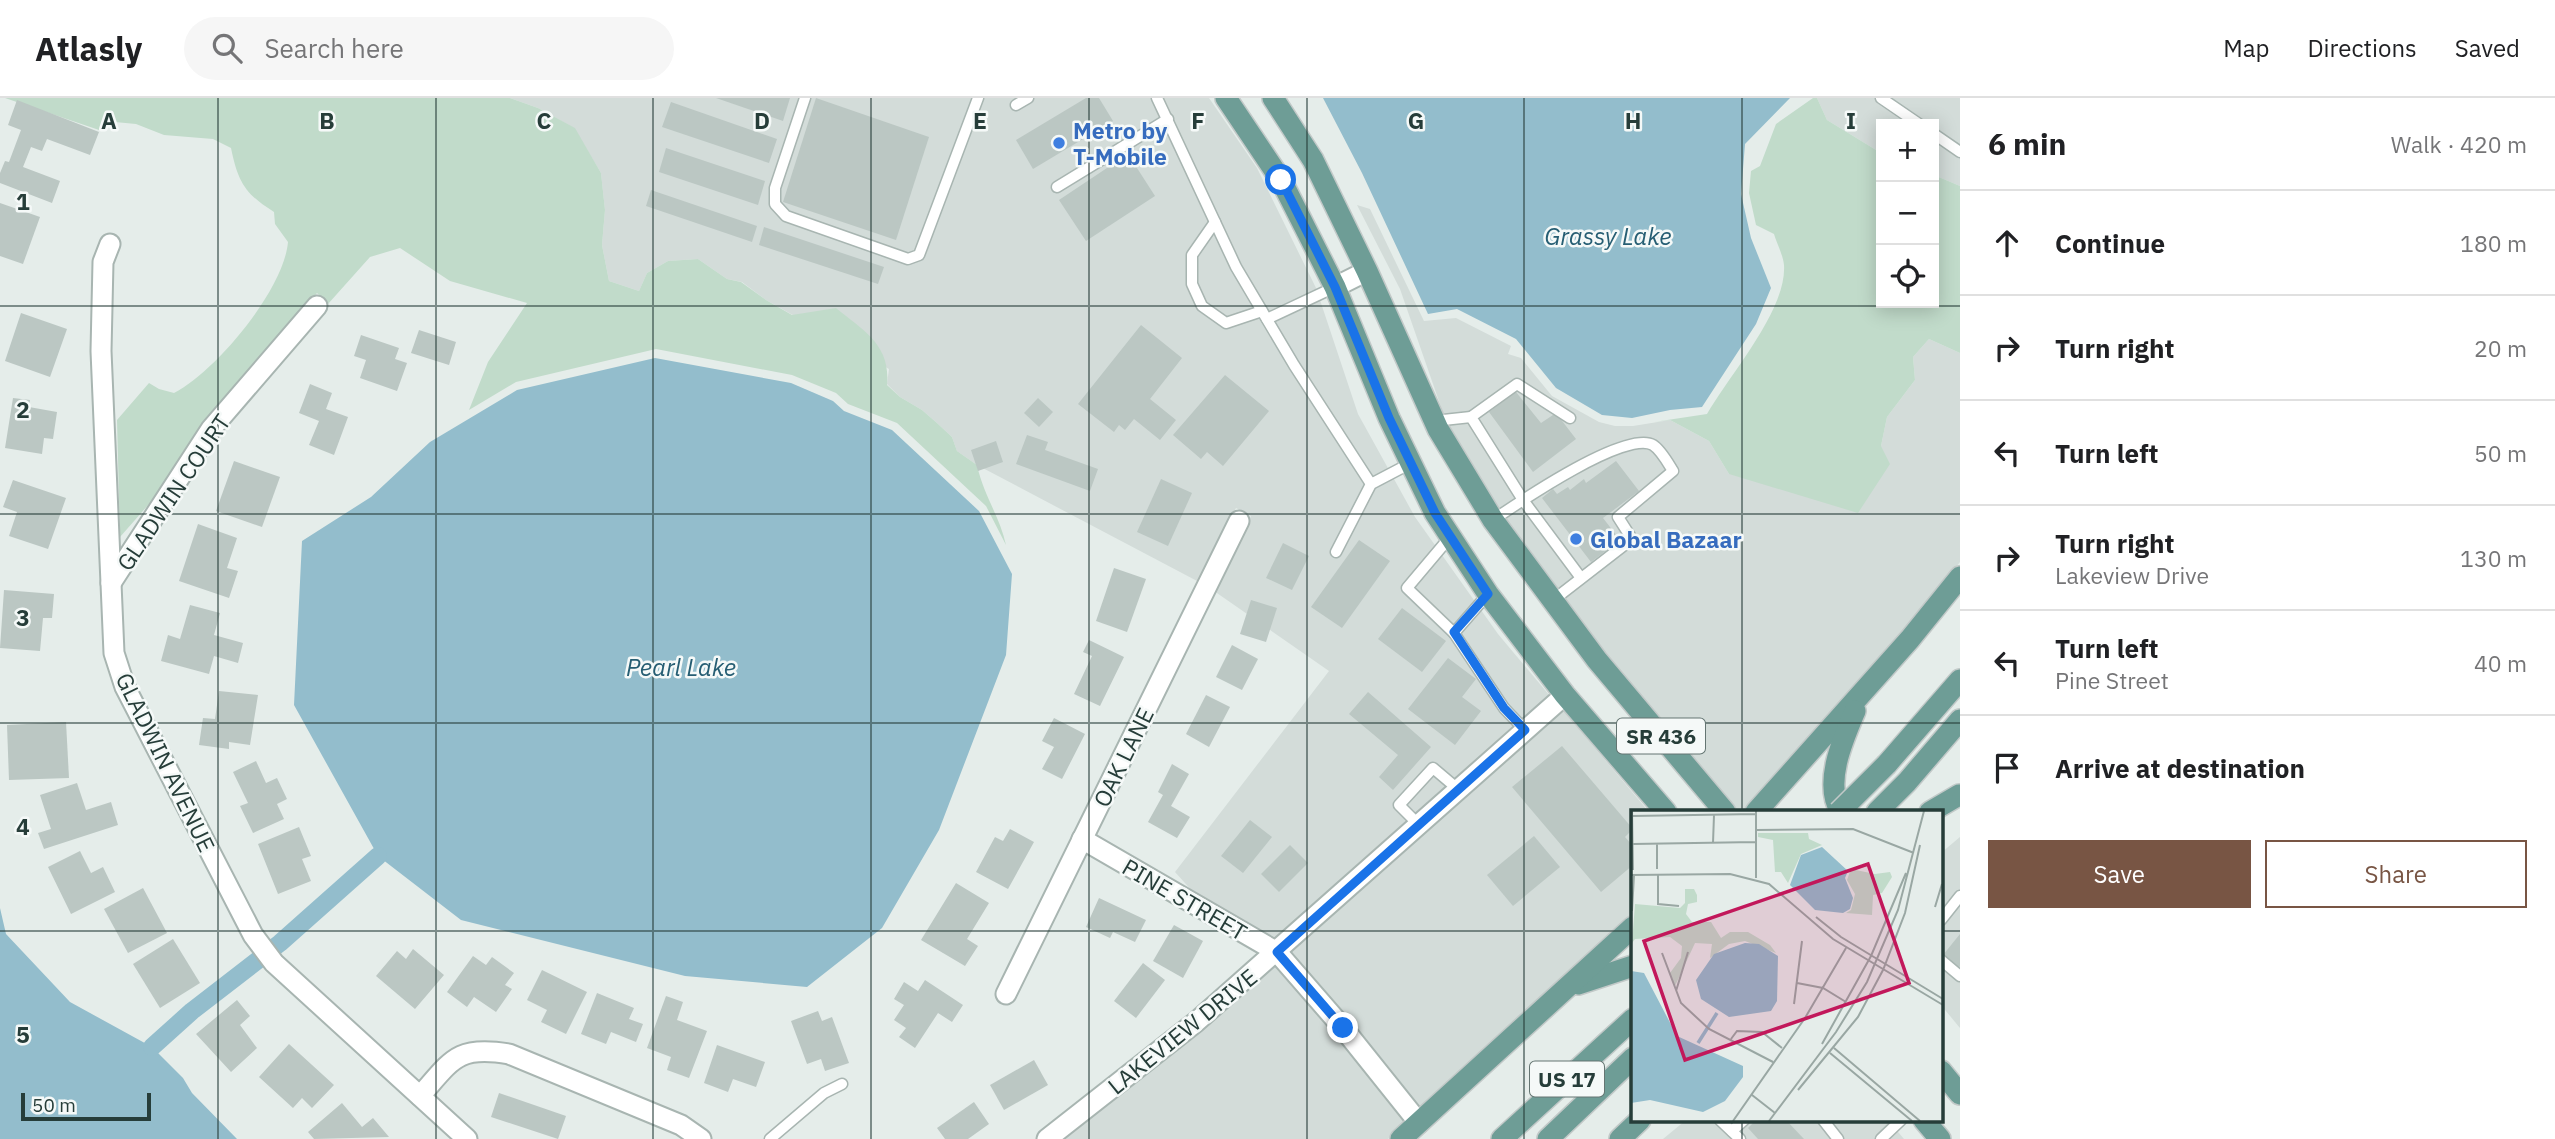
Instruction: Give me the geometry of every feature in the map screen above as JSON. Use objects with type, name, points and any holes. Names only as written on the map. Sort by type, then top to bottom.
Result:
[{"type":"main road","name":"SR 436","points":[[1226,98],[1281,180],[1335,287],[1389,418],[1435,513],[1488,594],[1565,695],[1663,810]]},
{"type":"main road","name":"SR 436","points":[[1273,98],[1313,160],[1367,271],[1434,421],[1493,520],[1597,660],[1723,810]]},
{"type":"main road","points":[[1758,810],[1862,694],[1960,577]]},
{"type":"main road","points":[[1842,810],[1887,764],[1960,680]]},
{"type":"main road","points":[[1839,810],[1834,796],[1835,773],[1844,736],[1862,694]]},
{"type":"main road","points":[[1879,810],[1960,720]]},
{"type":"main road","points":[[1934,810],[1960,795]]},
{"type":"main road","points":[[1942,814],[1960,795]]},
{"type":"main road","points":[[1401,1139],[1631,929]]},
{"type":"main road","points":[[1570,986],[1631,967]]},
{"type":"main road","name":"US 17","points":[[1502,1139],[1631,1021]]},
{"type":"main road","name":"US 17","points":[[1548,1139],[1631,1060]]},
{"type":"main road","points":[[1942,1072],[1960,1094]]},
{"type":"main road","points":[[1926,1122],[1940,1139]]},
{"type":"street","name":"GLADWIN AVENUE","points":[[110,244],[103,262],[101,351],[114,653],[125,687],[253,935],[274,963],[467,1139]]},
{"type":"street","points":[[1335,287],[1367,271]]},
{"type":"street","name":"GLADWIN COURT","points":[[111,583],[211,429],[317,306]]},
{"type":"street","name":"OAK LANE","points":[[1006,994],[1239,521]]},
{"type":"street","name":"LAKEVIEW DRIVE","points":[[1047,1139],[1196,1022],[1565,695]]},
{"type":"street","name":"PINE STREET","points":[[1082,839],[1277,952],[1343,1028],[1419,1123]]},
{"type":"street","points":[[420,1096],[452,1060],[468,1052],[484,1049],[509,1054],[681,1125],[701,1139]]},
{"type":"lane","points":[[805,98],[775,188],[775,204],[786,216],[908,259],[919,255],[978,98]]},
{"type":"lane","points":[[1016,105],[1028,98]]},
{"type":"lane","points":[[1157,98],[1236,267],[1370,484]]},
{"type":"lane","points":[[1881,98],[1912,119]]},
{"type":"lane","points":[[1057,187],[1168,119]]},
{"type":"lane","points":[[1939,137],[1960,152]]},
{"type":"lane","points":[[1215,222],[1192,255],[1192,284],[1202,306],[1226,323],[1264,315],[1335,287]]},
{"type":"lane","points":[[1434,421],[1471,417],[1517,384],[1570,418]]},
{"type":"lane","points":[[1471,417],[1523,500],[1581,578]]},
{"type":"lane","points":[[1493,520],[1590,461],[1628,445],[1645,442],[1655,446],[1673,471],[1618,517],[1632,538],[1551,601]]},
{"type":"lane","points":[[1336,552],[1370,484],[1411,463]]},
{"type":"lane","points":[[1450,537],[1407,588],[1454,632],[1504,708],[1525,730]]},
{"type":"lane","points":[[1454,632],[1488,594]]},
{"type":"lane","points":[[1419,825],[1399,804],[1433,768],[1459,790]]},
{"type":"lane","points":[[1942,919],[1960,896]]},
{"type":"lane","points":[[1942,961],[1960,976]]},
{"type":"lane","points":[[770,1139],[824,1093],[842,1084]]},
{"type":"lane","points":[[1722,1122],[1736,1135]]},
{"type":"lane","points":[[1825,1122],[1838,1139]]},
{"type":"lane","points":[[1881,1139],[1899,1122]]},
{"type":"shaded area","points":[[510,98],[1209,98],[1257,168],[1316,288],[1358,414],[1415,517],[1498,634],[1550,696],[1276,941],[1194,893],[1175,872],[1329,671],[1214,591],[1251,516],[1236,508],[1199,582],[977,465],[957,451],[952,437],[937,423],[900,397],[887,384],[889,369],[766,300],[742,282],[727,279],[698,259],[668,261],[647,273],[639,291],[609,281],[602,245],[605,210],[601,173],[574,128],[538,108]]},
{"type":"shaded area","points":[[1817,98],[1960,98],[1960,186],[1939,177],[1939,119],[1876,119],[1876,150],[1827,120]]},
{"type":"shaded area","points":[[1357,205],[1370,209],[1424,321],[1456,318],[1511,346],[1508,354],[1521,358],[1552,396],[1599,422],[1615,426],[1633,426],[1670,420],[1709,441],[1729,474],[1881,446],[1887,417],[1915,380],[1913,357],[1929,339],[1960,353],[1960,562],[1861,682],[1858,681],[1855,688],[1746,810],[1736,810],[1604,653],[1500,514],[1456,440],[1441,407],[1400,289]]},
{"type":"shaded area","points":[[1562,709],[1647,810],[1631,810],[1631,916],[1421,1110],[1350,1021],[1290,953]]},
{"type":"shaded area","points":[[1960,837],[1960,1028],[1942,1006],[1942,852]]},
{"type":"shaded area","points":[[1276,966],[1336,1035],[1406,1123],[1388,1139],[1063,1139],[1201,1030]]},
{"type":"shaded area","points":[[1684,1122],[1890,1122],[1904,1139],[1663,1139]]},
{"type":"green space","points":[[5,98],[510,98],[538,108],[575,128],[601,173],[605,210],[602,245],[609,281],[639,291],[647,273],[668,261],[698,259],[727,279],[741,282],[792,315],[836,308],[874,340],[880,349],[885,359],[887,385],[937,423],[952,437],[957,451],[977,465],[1006,545],[986,506],[897,423],[848,404],[836,393],[792,375],[656,349],[516,382],[469,410],[488,362],[527,303],[450,281],[400,248],[370,257],[328,304],[317,293],[205,422],[157,495],[120,537],[117,420],[149,383],[174,393],[191,382],[227,349],[245,328],[274,283],[284,261],[288,242],[275,224],[274,212],[244,186],[231,148],[213,139],[164,135],[136,124],[115,122],[102,131]]},
{"type":"green space","points":[[1813,98],[1817,98],[1827,120],[1876,150],[1876,308],[1939,308],[1939,177],[1960,186],[1960,353],[1929,339],[1913,357],[1915,380],[1887,417],[1881,446],[1890,464],[1858,513],[1729,474],[1709,441],[1670,420],[1654,422],[1707,414],[1755,341],[1776,302],[1784,265],[1774,234],[1756,225],[1749,193],[1751,171],[1760,166],[1776,124]]},
{"type":"water","name":"Grassy Lake","points":[[1323,98],[1790,98],[1745,144],[1741,194],[1751,238],[1771,288],[1756,324],[1702,407],[1632,418],[1602,415],[1556,388],[1516,339],[1457,309],[1428,314],[1362,173]]},
{"type":"water","name":"Pearl Lake","points":[[655,358],[791,383],[833,401],[844,411],[892,430],[979,511],[1012,574],[1006,655],[939,830],[882,928],[807,987],[685,976],[461,920],[378,856],[294,705],[302,541],[371,497],[430,442],[517,390]]},
{"type":"water","points":[[0,908],[6,934],[70,1002],[152,1047],[237,1139],[0,1139]]},
{"type":"building","points":[[716,98],[790,98],[783,121]]},
{"type":"building","points":[[816,98],[929,137],[896,240],[783,202]]},
{"type":"building","points":[[1086,98],[1099,98],[1113,121],[1033,169],[1016,140]]},
{"type":"building","points":[[17,100],[99,132],[90,155],[47,139],[42,151],[31,147],[23,167],[60,181],[52,203],[0,183],[0,173],[5,161],[9,162],[21,130],[8,125]]},
{"type":"building","points":[[671,102],[777,139],[769,163],[662,127]]},
{"type":"building","points":[[666,148],[765,181],[758,205],[659,172]]},
{"type":"building","points":[[1128,154],[1155,196],[1086,241],[1059,200]]},
{"type":"building","points":[[651,190],[757,226],[752,242],[646,206]]},
{"type":"building","points":[[0,203],[40,217],[23,264],[0,256]]},
{"type":"building","points":[[764,227],[884,267],[878,284],[759,245]]},
{"type":"building","points":[[21,313],[67,329],[50,377],[5,361]]},
{"type":"building","points":[[1141,325],[1182,358],[1150,399],[1176,420],[1160,440],[1134,419],[1125,430],[1119,425],[1114,432],[1078,404]]},
{"type":"building","points":[[419,330],[456,342],[449,365],[411,353]]},
{"type":"building","points":[[361,335],[399,348],[395,359],[407,363],[397,391],[360,378],[366,360],[354,356]]},
{"type":"building","points":[[1225,375],[1269,411],[1223,466],[1207,452],[1201,459],[1173,435]]},
{"type":"building","points":[[310,384],[332,393],[326,409],[348,417],[334,455],[309,445],[319,421],[299,413]]},
{"type":"building","points":[[1516,392],[1541,423],[1556,413],[1576,439],[1533,472],[1489,412]]},
{"type":"building","points":[[13,398],[30,400],[29,407],[57,412],[53,439],[44,438],[42,454],[5,448]]},
{"type":"building","points":[[1038,398],[1053,412],[1039,427],[1024,413]]},
{"type":"building","points":[[1027,435],[1048,442],[1045,450],[1098,469],[1090,491],[1016,464]]},
{"type":"building","points":[[996,441],[1003,462],[978,471],[971,450]]},
{"type":"building","points":[[234,461],[280,477],[262,527],[216,511]]},
{"type":"building","points":[[1616,461],[1639,491],[1603,518],[1620,540],[1591,562],[1542,498],[1553,489],[1557,494],[1568,487],[1570,490],[1584,479],[1586,483]]},
{"type":"building","points":[[1161,479],[1192,493],[1168,546],[1137,532]]},
{"type":"building","points":[[13,480],[66,498],[48,549],[9,536],[17,512],[3,507]]},
{"type":"building","points":[[198,524],[237,538],[227,568],[238,571],[229,598],[179,581]]},
{"type":"building","points":[[1359,540],[1390,561],[1342,628],[1311,607]]},
{"type":"building","points":[[1283,543],[1309,556],[1292,590],[1266,578]]},
{"type":"building","points":[[1114,568],[1146,579],[1127,632],[1096,621]]},
{"type":"building","points":[[4,590],[54,594],[52,618],[43,618],[40,651],[0,648]]},
{"type":"building","points":[[1251,600],[1277,608],[1266,642],[1240,634]]},
{"type":"building","points":[[190,605],[220,613],[214,635],[243,643],[238,663],[214,656],[209,674],[161,661],[168,635],[180,639]]},
{"type":"building","points":[[1402,608],[1446,641],[1422,672],[1378,639]]},
{"type":"building","points":[[1089,640],[1124,657],[1100,706],[1074,694],[1092,656],[1083,652]]},
{"type":"building","points":[[1232,645],[1258,659],[1242,690],[1216,677]]},
{"type":"building","points":[[1448,658],[1476,679],[1462,697],[1481,711],[1455,745],[1408,709]]},
{"type":"building","points":[[219,691],[258,695],[250,745],[229,742],[229,749],[199,745],[203,718],[215,719]]},
{"type":"building","points":[[1368,692],[1431,747],[1393,790],[1379,777],[1398,755],[1349,714]]},
{"type":"building","points":[[1206,695],[1230,707],[1209,747],[1186,734]]},
{"type":"building","points":[[1054,718],[1085,734],[1062,779],[1042,769],[1054,747],[1042,741]]},
{"type":"building","points":[[66,722],[69,778],[9,780],[7,725]]},
{"type":"building","points":[[1562,746],[1631,827],[1631,831],[1625,837],[1631,844],[1631,867],[1601,892],[1512,787]]},
{"type":"building","points":[[256,761],[266,783],[277,778],[287,799],[277,804],[284,819],[253,833],[240,806],[248,803],[233,772]]},
{"type":"building","points":[[1172,764],[1189,774],[1171,806],[1190,817],[1177,838],[1148,822],[1163,795],[1158,792]]},
{"type":"building","points":[[77,783],[86,810],[111,802],[118,825],[44,849],[38,833],[51,829],[40,795]]},
{"type":"building","points":[[1250,820],[1272,837],[1243,873],[1221,856]]},
{"type":"building","points":[[299,827],[311,856],[302,859],[311,881],[278,894],[258,844]]},
{"type":"building","points":[[1010,829],[1034,842],[1008,889],[976,872],[995,837],[1003,841]]},
{"type":"building","points":[[1534,836],[1560,867],[1513,906],[1487,875]]},
{"type":"building","points":[[1290,845],[1308,863],[1279,892],[1261,874]]},
{"type":"building","points":[[80,851],[91,873],[103,867],[115,892],[71,914],[48,867]]},
{"type":"building","points":[[956,883],[989,903],[967,939],[978,946],[965,966],[921,940]]},
{"type":"building","points":[[143,888],[167,933],[128,953],[104,909]]},
{"type":"building","points":[[1099,898],[1146,920],[1135,942],[1113,932],[1110,938],[1086,927]]},
{"type":"building","points":[[1174,925],[1203,941],[1183,978],[1153,961]]},
{"type":"building","points":[[1960,934],[1960,966],[1959,968],[1943,955]]},
{"type":"building","points":[[173,939],[200,983],[160,1008],[133,964]]},
{"type":"building","points":[[413,949],[444,975],[415,1009],[376,976],[397,951],[406,959]]},
{"type":"building","points":[[473,956],[486,965],[492,957],[514,973],[505,985],[512,989],[496,1012],[474,997],[467,1007],[447,992]]},
{"type":"building","points":[[1143,963],[1165,980],[1136,1018],[1114,1001]]},
{"type":"building","points":[[542,970],[587,992],[566,1034],[541,1022],[547,1010],[527,1000]]},
{"type":"building","points":[[925,980],[963,1005],[952,1022],[938,1013],[915,1048],[899,1037],[906,1028],[894,1020],[904,1005],[894,999],[904,982],[918,991]]},
{"type":"building","points":[[597,993],[634,1008],[629,1019],[643,1024],[636,1042],[611,1032],[606,1044],[581,1034]]},
{"type":"building","points":[[666,996],[683,1002],[677,1020],[707,1031],[689,1078],[667,1070],[671,1057],[647,1048]]},
{"type":"building","points":[[237,1000],[250,1016],[240,1025],[257,1048],[231,1072],[196,1034]]},
{"type":"building","points":[[818,1011],[822,1021],[832,1017],[849,1063],[825,1071],[821,1059],[807,1064],[791,1021]]},
{"type":"building","points":[[289,1044],[334,1085],[312,1108],[302,1098],[293,1108],[259,1077]]},
{"type":"building","points":[[717,1045],[765,1062],[756,1087],[733,1079],[728,1092],[704,1083]]},
{"type":"building","points":[[1034,1060],[1048,1085],[1004,1110],[990,1085]]},
{"type":"building","points":[[499,1093],[566,1116],[558,1139],[491,1117]]},
{"type":"building","points":[[974,1102],[989,1124],[968,1139],[945,1139],[937,1128]]},
{"type":"building","points":[[342,1103],[362,1127],[373,1118],[389,1137],[314,1139],[308,1132]]},
{"type":"building","points":[[1754,1122],[1788,1122],[1804,1139],[1758,1139],[1748,1128]]},
{"type":"waterway","points":[[152,1047],[192,1011],[280,943],[378,856]]},
{"type":"place","name":"Metro by T-Mobile","points":[[1059,143]]},
{"type":"place","name":"Global Bazaar","points":[[1576,539]]},
{"type":"route","points":[[1281,180],[1335,287],[1389,418],[1435,513],[1488,594],[1454,632],[1504,708],[1525,730],[1277,952],[1343,1028]]}]
